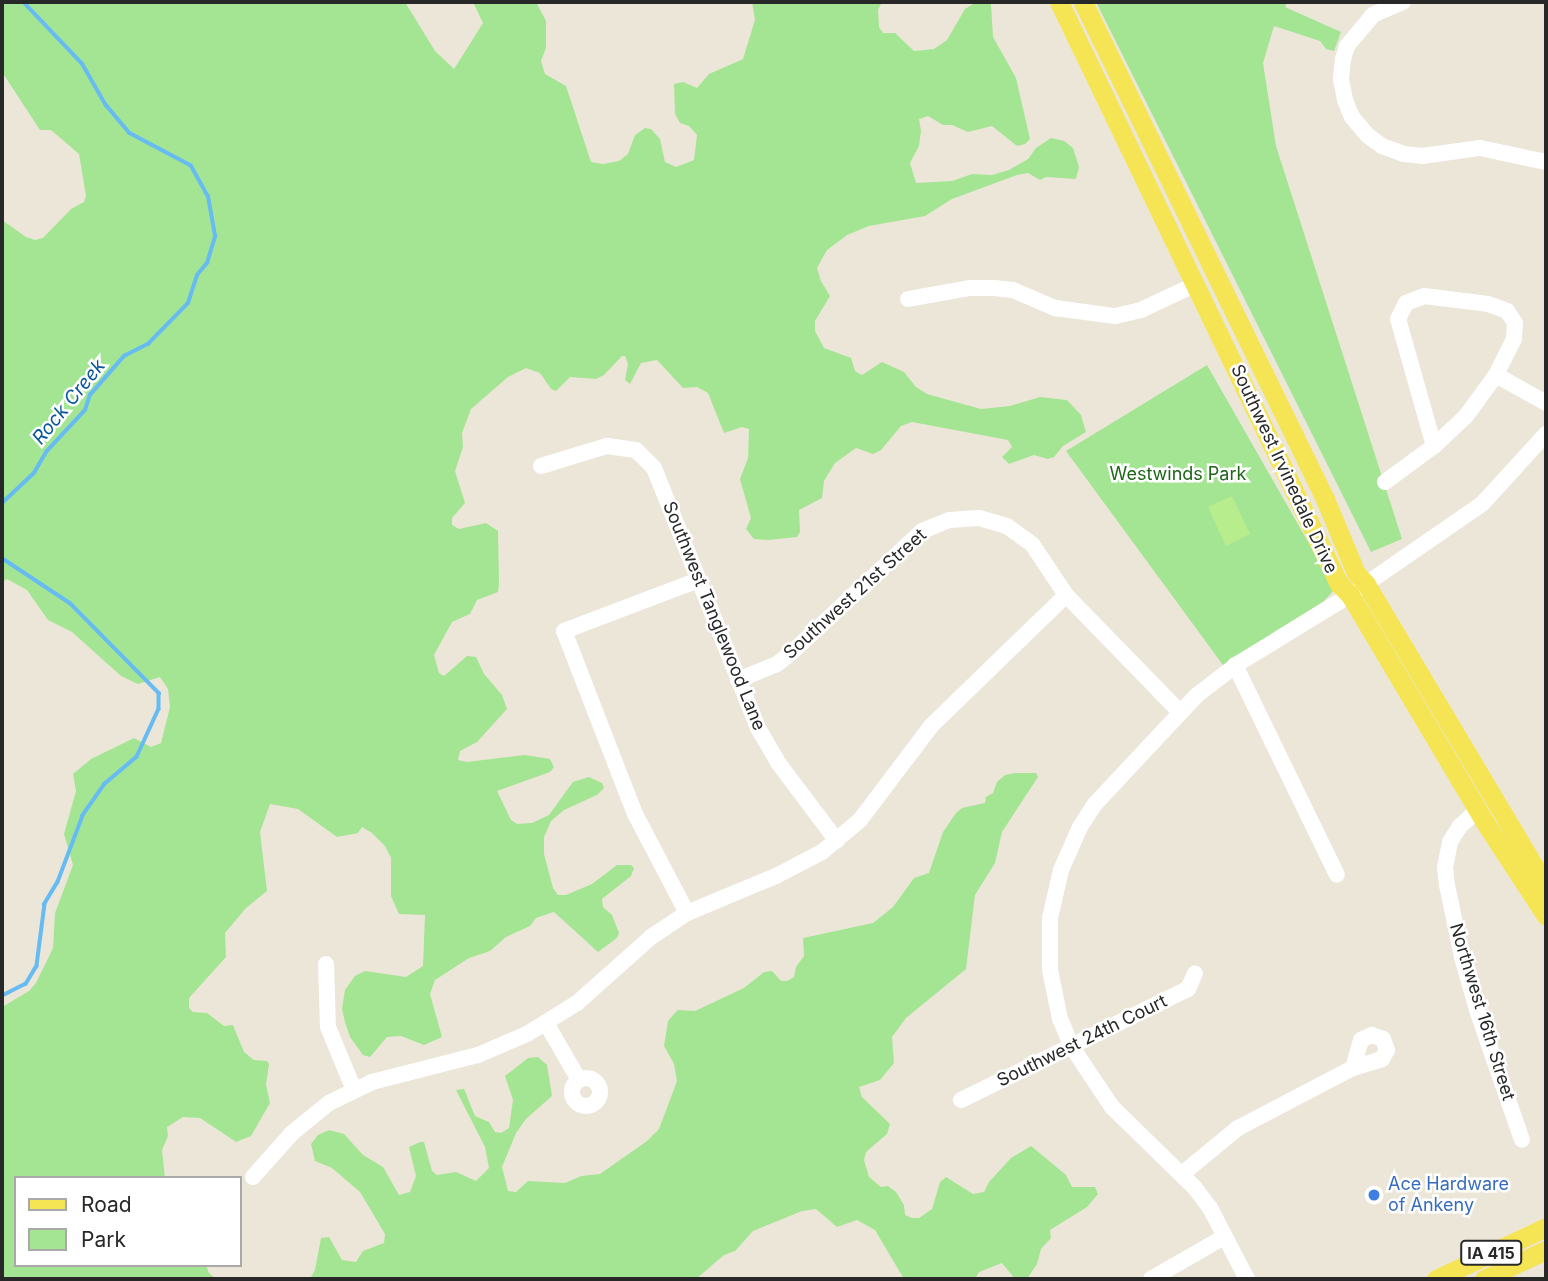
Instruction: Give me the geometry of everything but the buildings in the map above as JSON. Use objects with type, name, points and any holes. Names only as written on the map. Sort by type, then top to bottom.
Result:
[{"type":"main road","name":"Southwest Irvinedale Drive","points":[[1059,2],[1339,584],[1358,590],[1546,886]]},
{"type":"main road","name":"Southwest Irvinedale Drive","points":[[1083,2],[1325,499],[1356,573],[1358,590],[1478,810],[1546,916]]},
{"type":"main road","points":[[1101,88],[1121,78]]},
{"type":"main road","name":"IA 415","points":[[1436,1279],[1546,1227]]},
{"type":"main road","name":"IA 415","points":[[1484,1279],[1546,1250]]},
{"type":"street","points":[[1404,2],[1373,15],[1347,46],[1343,59],[1341,79],[1345,100],[1352,117],[1367,135],[1382,146],[1405,154],[1422,156],[1480,148],[1546,162]]},
{"type":"street","points":[[908,299],[969,288],[994,288],[1013,290],[1055,308],[1115,316],[1141,310],[1196,284]]},
{"type":"street","points":[[1385,482],[1434,446],[1466,416],[1496,374],[1514,339],[1515,323],[1507,311],[1488,304],[1424,296],[1406,303],[1398,319],[1434,446]]},
{"type":"street","points":[[1496,374],[1546,403]]},
{"type":"street","points":[[1247,1279],[1209,1208],[1182,1174],[1112,1107],[1083,1069],[1072,1047],[1057,1007],[1050,970],[1050,918],[1061,870],[1074,837],[1095,803],[1179,712],[1235,665],[1358,590],[1482,504],[1546,434]]},
{"type":"street","name":"Southwest Tanglewood Lane","points":[[541,466],[607,446],[636,450],[645,457],[661,481],[738,680],[772,755],[837,841]]},
{"type":"street","name":"Southwest 21st Street","points":[[738,680],[777,664],[790,654],[922,531],[949,520],[979,518],[995,522],[1019,534],[1041,556],[1066,596],[1179,712]]},
{"type":"street","points":[[687,913],[635,814],[565,631],[698,580]]},
{"type":"street","points":[[253,1177],[309,1118],[354,1090],[396,1074],[478,1055],[546,1023],[600,984],[651,937],[687,913],[800,865],[837,841],[876,801],[931,726],[1066,596]]},
{"type":"street","points":[[1235,665],[1337,875]]},
{"type":"street","name":"Northwest 16th Street","points":[[1478,810],[1460,826],[1450,842],[1445,867],[1447,885],[1462,957],[1478,1013],[1522,1140]]},
{"type":"street","points":[[326,964],[328,1027],[354,1090]]},
{"type":"street","name":"Southwest 24th Court","points":[[961,1100],[1188,989],[1195,973]]},
{"type":"street","points":[[546,1023],[579,1080]]},
{"type":"street","points":[[1182,1174],[1238,1128],[1353,1068]]},
{"type":"street","points":[[1151,1279],[1224,1237]]},
{"type":"green space","points":[[2,2],[405,2],[435,51],[454,69],[483,23],[473,2],[536,2],[546,21],[546,48],[541,61],[545,74],[566,86],[591,162],[603,164],[619,161],[628,154],[635,135],[645,128],[651,129],[660,139],[665,162],[676,167],[694,160],[697,135],[689,126],[680,123],[675,114],[674,84],[683,82],[697,88],[709,74],[743,59],[755,20],[752,2],[882,2],[878,10],[879,27],[883,33],[895,33],[914,51],[934,49],[947,40],[965,9],[975,3],[991,4],[993,37],[1016,78],[1030,139],[1017,146],[992,126],[968,132],[952,125],[943,125],[928,116],[919,119],[919,146],[910,163],[916,183],[952,181],[972,174],[992,175],[1009,170],[1028,159],[1036,148],[1051,138],[1064,141],[1073,148],[1079,167],[1076,179],[1046,177],[1040,180],[1028,173],[1017,175],[952,199],[925,216],[869,226],[847,235],[827,250],[817,268],[830,296],[815,321],[815,331],[824,348],[851,358],[855,371],[862,375],[882,362],[904,372],[916,387],[927,394],[981,409],[1010,406],[1040,397],[1067,400],[1081,415],[1086,432],[1063,446],[1054,457],[1048,459],[1034,455],[1009,464],[1002,457],[1012,447],[1008,440],[912,422],[901,426],[881,450],[873,454],[856,448],[835,463],[824,481],[822,498],[799,510],[800,532],[797,537],[754,539],[746,529],[751,518],[740,479],[748,458],[749,429],[742,427],[724,433],[708,393],[697,387],[683,388],[657,360],[641,363],[630,384],[625,380],[628,364],[625,356],[622,356],[604,375],[596,379],[570,377],[556,391],[551,389],[540,373],[526,368],[508,377],[471,409],[462,433],[463,447],[455,471],[465,503],[452,518],[452,525],[459,529],[486,523],[498,531],[498,592],[477,600],[470,614],[452,622],[434,655],[439,673],[444,676],[467,656],[476,657],[484,674],[502,695],[507,709],[477,742],[460,751],[458,760],[467,762],[525,755],[550,759],[554,767],[550,772],[497,791],[511,820],[517,824],[532,823],[549,815],[573,782],[589,777],[602,783],[604,788],[597,795],[564,810],[551,821],[544,837],[544,854],[553,888],[558,895],[566,895],[592,884],[617,865],[631,865],[634,868],[631,876],[602,899],[603,907],[612,915],[619,933],[617,938],[598,952],[554,912],[536,918],[530,926],[506,937],[490,951],[469,958],[435,980],[430,994],[442,1037],[424,1045],[401,1036],[387,1037],[370,1057],[363,1055],[350,1037],[345,1022],[342,1009],[345,990],[355,976],[365,971],[406,977],[423,966],[425,915],[399,914],[391,896],[391,858],[385,846],[372,833],[362,827],[358,833],[337,837],[298,809],[270,804],[260,832],[267,891],[246,908],[225,933],[226,957],[189,998],[189,1008],[193,1012],[207,1013],[224,1026],[233,1025],[244,1052],[254,1060],[267,1061],[269,1064],[266,1085],[270,1103],[251,1136],[236,1142],[200,1118],[183,1117],[167,1127],[168,1136],[162,1150],[165,1176],[14,1176],[14,1267],[207,1267],[216,1279],[2,1279],[2,1007],[29,991],[36,983],[53,948],[55,913],[73,865],[64,834],[76,791],[73,774],[91,759],[134,738],[151,747],[161,743],[170,707],[168,689],[160,677],[138,684],[121,676],[72,632],[48,620],[27,590],[7,579],[2,582],[2,220],[26,237],[35,240],[43,238],[71,209],[84,202],[86,196],[79,154],[51,130],[40,130],[2,72]]},
{"type":"green space","points":[[1096,2],[1287,2],[1285,7],[1341,32],[1334,51],[1326,49],[1320,41],[1274,26],[1263,63],[1276,146],[1402,539],[1371,552]]},
{"type":"green space","name":"Westwinds Park","points":[[1207,365],[1335,589],[1324,601],[1223,665],[1066,451]]},
{"type":"green space","points":[[1232,496],[1250,534],[1226,546],[1208,507]]},
{"type":"green space","points":[[1036,773],[1038,777],[1002,832],[995,863],[975,895],[966,969],[906,1018],[892,1037],[894,1063],[880,1080],[859,1087],[862,1097],[890,1124],[887,1134],[866,1152],[864,1160],[869,1177],[881,1187],[888,1186],[896,1192],[904,1205],[905,1215],[912,1218],[919,1218],[932,1209],[940,1182],[946,1177],[973,1194],[984,1192],[989,1182],[1011,1158],[1031,1146],[1066,1175],[1072,1187],[1095,1187],[1098,1194],[1087,1207],[1050,1230],[1051,1238],[1041,1249],[1037,1264],[1027,1279],[1015,1279],[1002,1263],[979,1272],[975,1279],[904,1279],[875,1230],[857,1220],[837,1227],[816,1209],[802,1211],[753,1231],[735,1251],[724,1255],[696,1279],[310,1279],[315,1270],[321,1238],[329,1237],[342,1260],[356,1262],[363,1251],[384,1243],[385,1234],[360,1192],[332,1168],[315,1161],[311,1144],[318,1135],[329,1130],[344,1134],[363,1155],[383,1167],[399,1195],[410,1192],[416,1176],[409,1147],[420,1142],[424,1142],[432,1171],[437,1175],[456,1172],[476,1181],[489,1168],[485,1147],[456,1090],[464,1089],[475,1116],[489,1122],[495,1132],[501,1133],[509,1128],[513,1100],[505,1076],[528,1058],[538,1057],[547,1065],[552,1096],[526,1119],[516,1133],[502,1167],[508,1191],[516,1192],[528,1181],[565,1183],[581,1176],[600,1174],[647,1141],[659,1129],[677,1081],[674,1064],[664,1046],[668,1021],[678,1010],[695,1011],[744,988],[764,972],[772,971],[781,981],[787,981],[794,977],[796,967],[804,956],[803,938],[873,923],[893,907],[914,878],[929,873],[943,832],[956,813],[962,808],[985,803],[986,797],[993,793],[997,782],[1005,775]]},
{"type":"waterway","name":"Rock Creek","points":[[2,503],[34,473],[46,452],[85,410],[90,395],[124,356],[148,344],[188,303],[197,275],[207,263],[215,236],[208,197],[191,166],[129,133],[106,106],[82,64],[23,2]]},
{"type":"waterway","name":"Rock Creek","points":[[2,558],[70,603],[159,693],[159,709],[137,757],[105,784],[83,816],[58,882],[45,904],[37,966],[26,984],[2,996]]},
{"type":"place","name":"Ace Hardware of Ankeny","points":[[1374,1195]]}]
